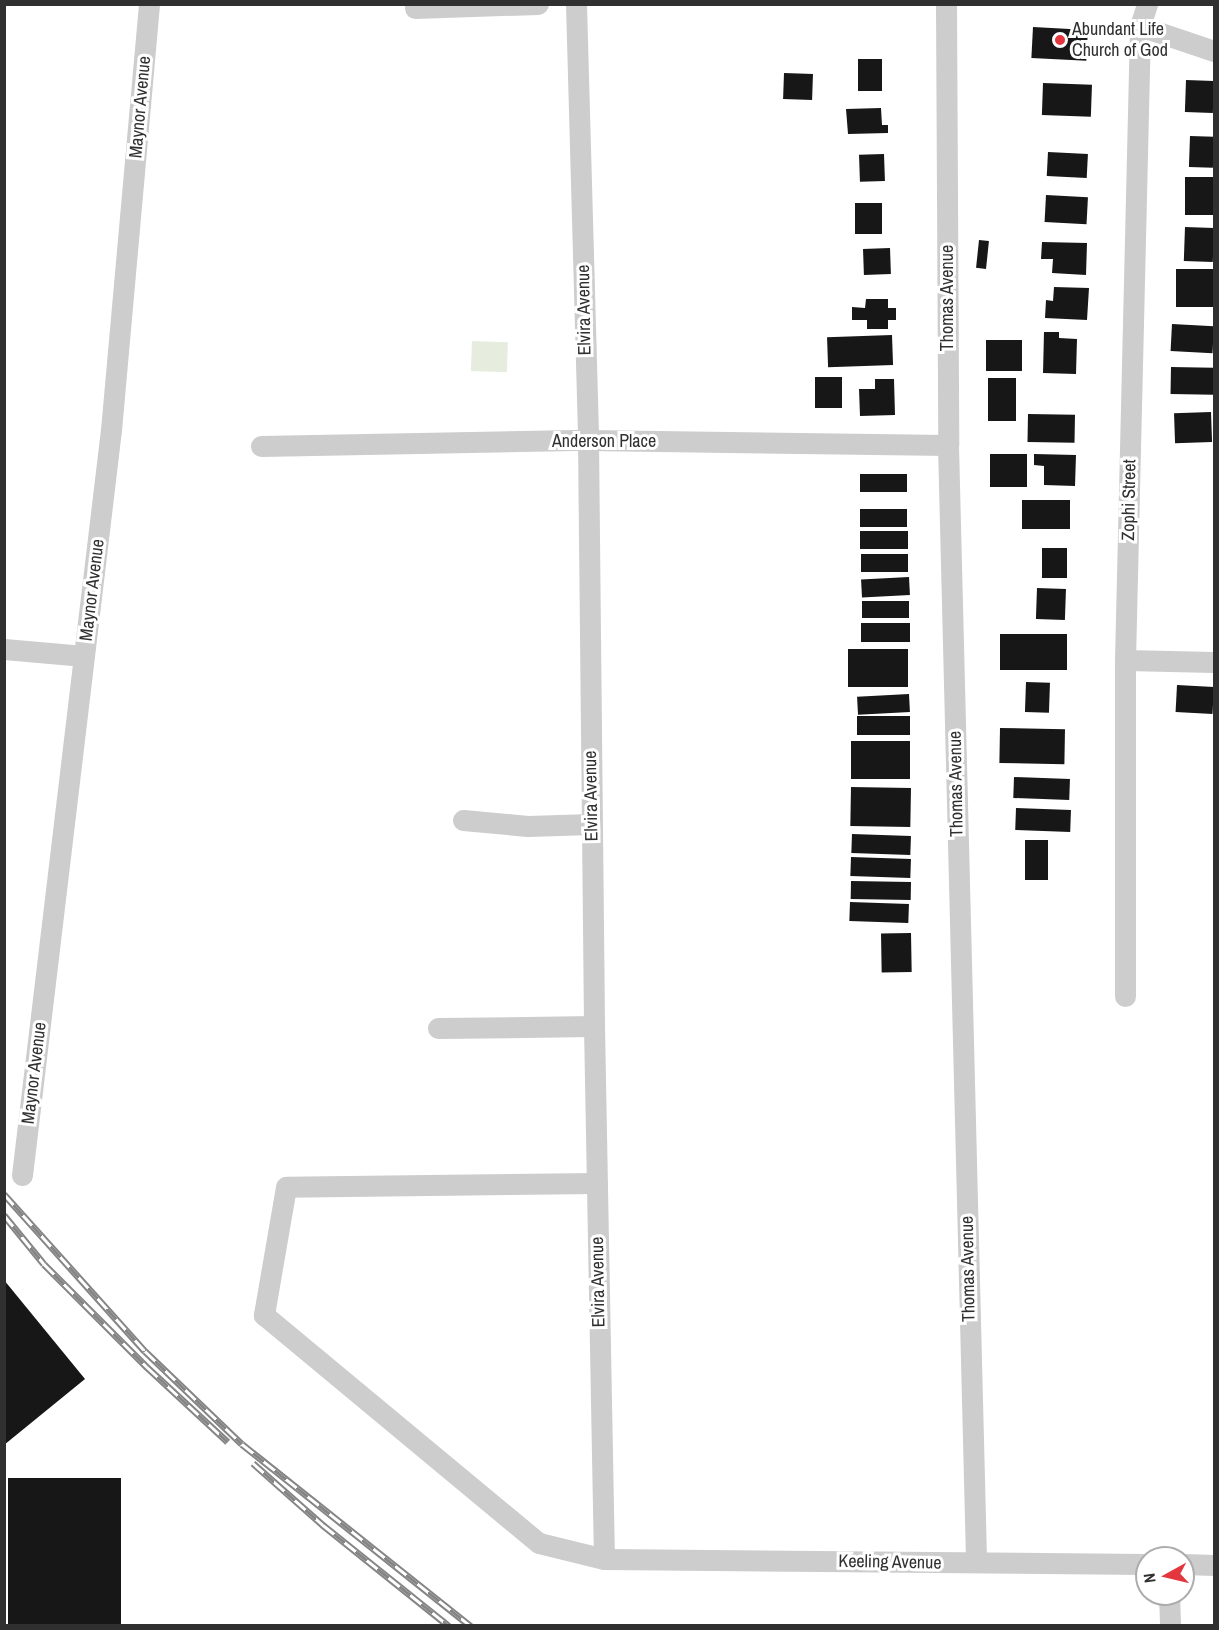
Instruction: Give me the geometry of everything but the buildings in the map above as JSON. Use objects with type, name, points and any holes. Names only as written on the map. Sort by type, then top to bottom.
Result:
[{"type":"street","name":"Maynor Avenue","points":[[22,1175],[111,430],[149,4]]},
{"type":"street","points":[[415,8],[538,4]]},
{"type":"street","name":"Elvira Avenue","points":[[576,4],[588,440],[591,824],[604,1559]]},
{"type":"street","name":"Thomas Avenue","points":[[946,4],[948,445],[976,1562]]},
{"type":"street","name":"Zophi Street","points":[[1125,996],[1125,660],[1140,26],[1147,4]]},
{"type":"street","points":[[1140,26],[1215,51]]},
{"type":"street","name":"Anderson Place","points":[[261,446],[588,440],[948,445]]},
{"type":"street","points":[[4,649],[84,656]]},
{"type":"street","points":[[1125,660],[1215,662]]},
{"type":"street","points":[[463,820],[528,826],[591,824]]},
{"type":"street","points":[[438,1028],[594,1026]]},
{"type":"street","points":[[597,1183],[286,1187],[264,1315],[539,1543],[604,1559]]},
{"type":"street","name":"Keeling Avenue","points":[[604,1559],[1135,1564]]},
{"type":"street","points":[[1195,1564],[1215,1565]]},
{"type":"street","points":[[1169,1606],[1170,1626]]},
{"type":"green space","points":[[472,341],[508,342],[507,372],[471,371]]},
{"type":"railway","points":[[4,1194],[145,1351],[242,1444],[471,1626]]},
{"type":"railway","points":[[4,1215],[44,1264],[147,1367],[228,1442]]},
{"type":"railway","points":[[253,1463],[323,1525],[449,1626]]},
{"type":"place","name":"Abundant Life Church of God","points":[[1060,40]]}]
